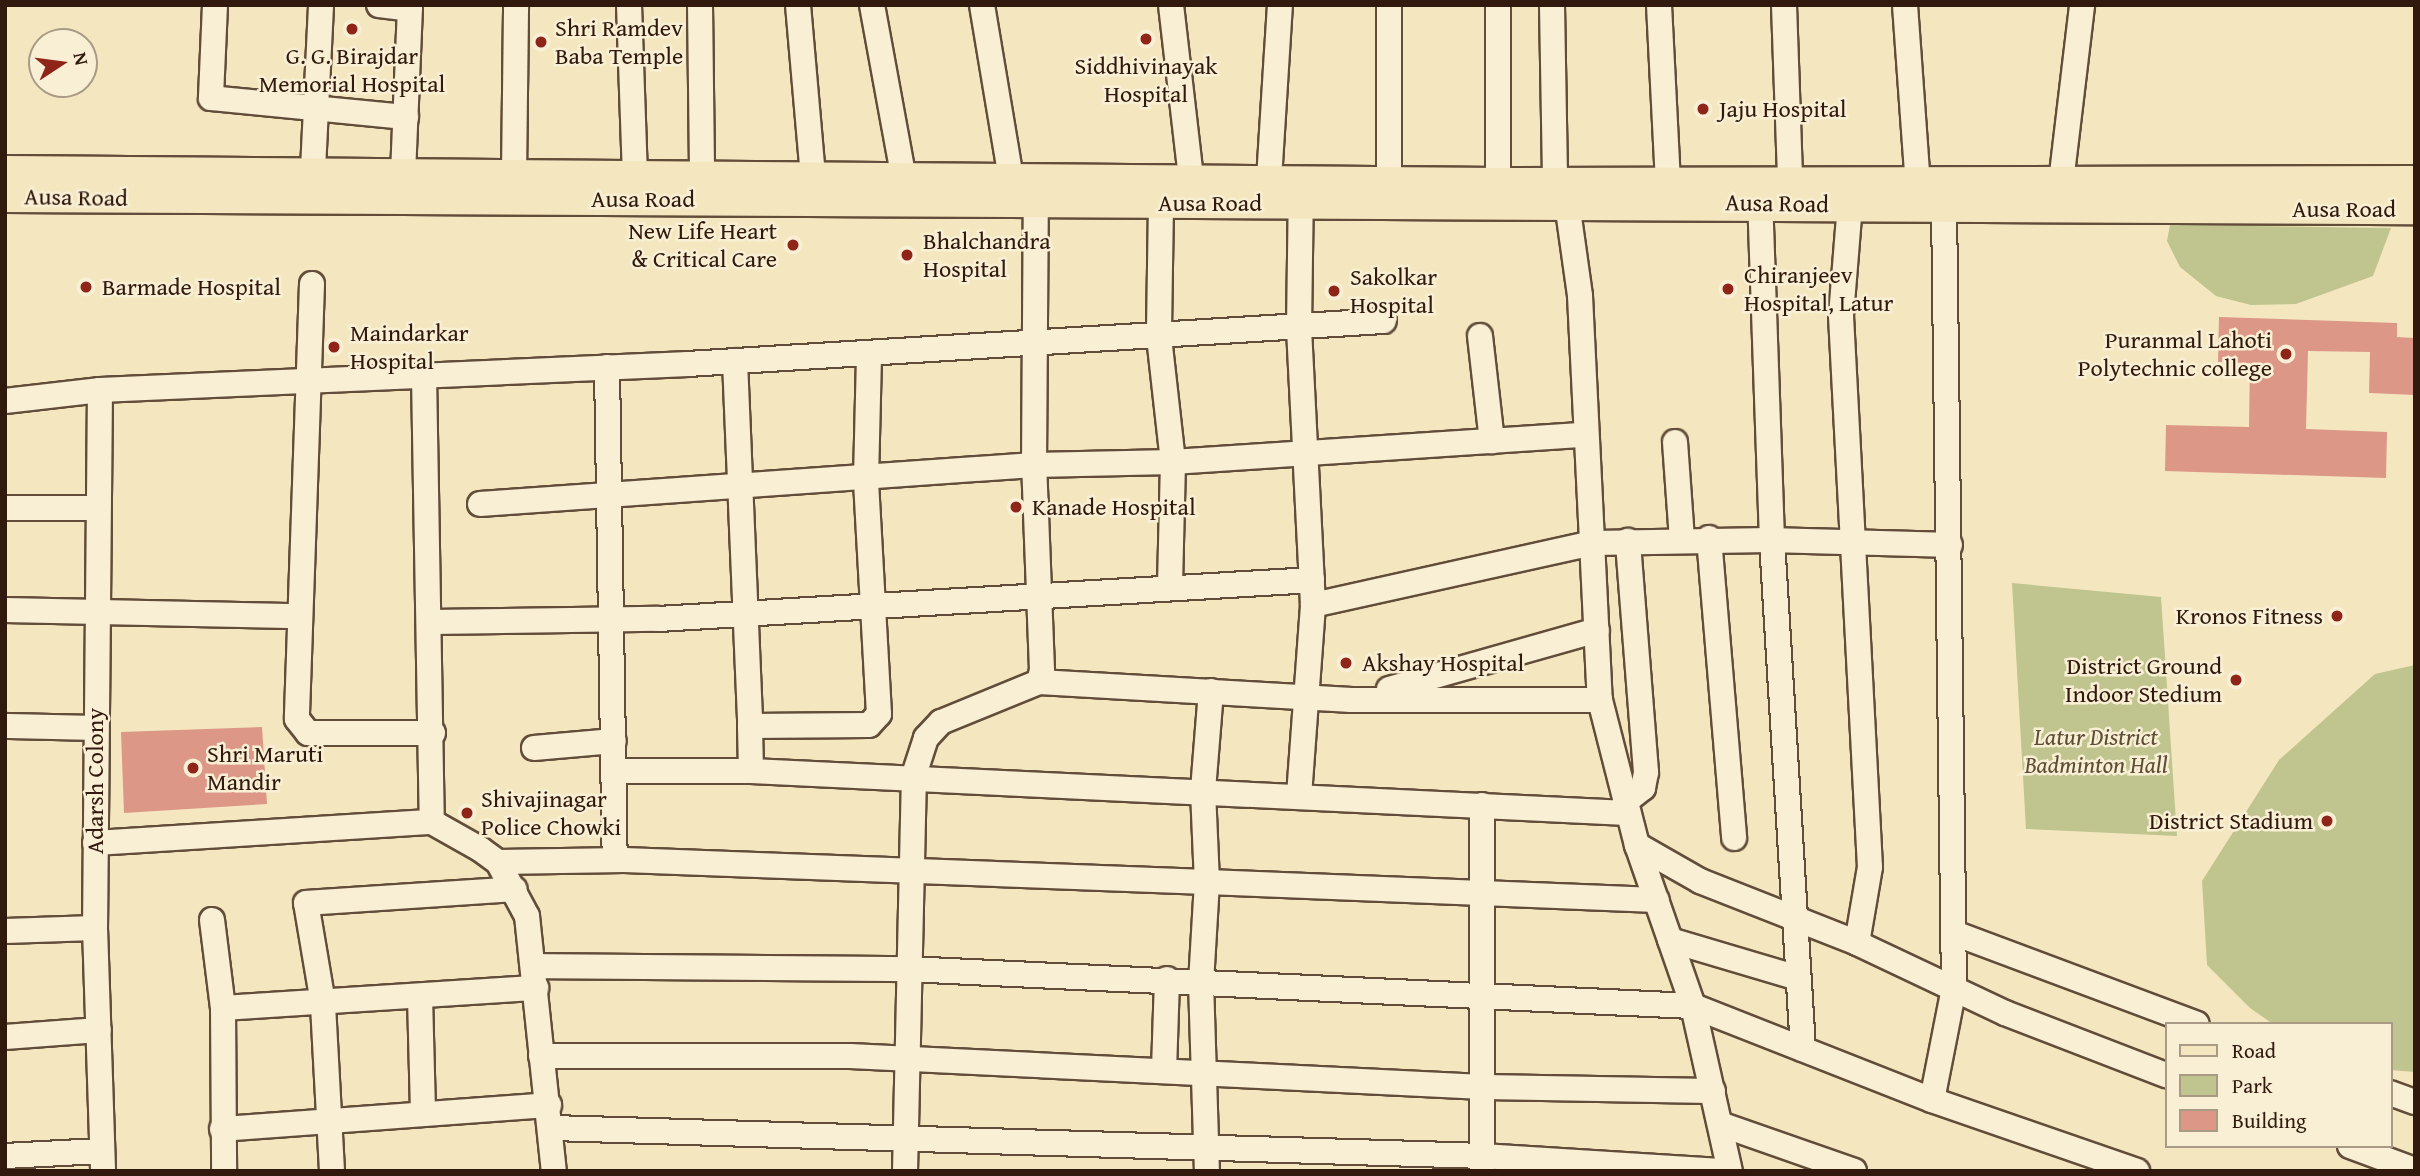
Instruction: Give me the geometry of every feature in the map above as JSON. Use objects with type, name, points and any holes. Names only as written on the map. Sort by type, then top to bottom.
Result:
[{"type":"main road","points":[[5,171],[312,188],[403,174],[904,180],[1269,179],[1301,192],[1390,181],[1498,183],[1561,193],[1668,180],[1790,179],[1927,196],[2415,181]]},
{"type":"main road","name":"Ausa Road","points":[[5,197],[312,188],[1161,203],[1301,192],[1561,193],[1850,204],[1927,196]]},
{"type":"main road","name":"Ausa Road","points":[[2059,192],[2415,209]]},
{"type":"street","points":[[215,5],[211,98],[312,112],[406,117]]},
{"type":"street","points":[[312,188],[312,112],[321,5]]},
{"type":"street","points":[[379,5],[410,7],[403,174]]},
{"type":"street","points":[[514,175],[516,5]]},
{"type":"street","points":[[629,5],[635,176]]},
{"type":"street","points":[[700,5],[702,177]]},
{"type":"street","points":[[798,5],[813,177]]},
{"type":"street","points":[[872,5],[904,180]]},
{"type":"street","points":[[982,5],[1012,179]]},
{"type":"street","points":[[1171,5],[1191,179]]},
{"type":"street","points":[[1269,179],[1280,5]]},
{"type":"street","points":[[1389,5],[1390,181]]},
{"type":"street","points":[[1498,5],[1498,183]]},
{"type":"street","points":[[1552,5],[1561,193],[1580,296],[1583,435],[1592,542],[1600,700],[1637,845],[1693,1006],[1730,1171]]},
{"type":"street","points":[[1659,5],[1668,180]]},
{"type":"street","points":[[1784,5],[1790,179]]},
{"type":"street","points":[[1905,5],[1927,196],[1950,545],[1954,988],[1932,1100]]},
{"type":"street","points":[[2059,192],[2082,5]]},
{"type":"street","points":[[1299,796],[1313,605],[1299,328],[1301,192]]},
{"type":"street","points":[[1037,202],[1038,344],[1034,465],[1041,593],[1039,682]]},
{"type":"street","points":[[1760,202],[1772,540],[1797,920],[1795,976],[1803,1049]]},
{"type":"street","points":[[1161,203],[1159,337],[1172,462],[1170,587]]},
{"type":"street","points":[[1850,204],[1841,316],[1856,544],[1870,867],[1857,943]]},
{"type":"street","points":[[312,284],[305,380],[297,719],[308,733],[433,733]]},
{"type":"street","points":[[5,401],[100,390],[735,361],[1159,337],[1384,321]]},
{"type":"street","points":[[1480,336],[1492,440]]},
{"type":"street","points":[[750,726],[869,725],[879,714],[866,479],[869,353]]},
{"type":"street","points":[[735,361],[737,487],[751,771]]},
{"type":"street","points":[[607,367],[615,860]]},
{"type":"street","points":[[424,375],[433,733],[432,822]]},
{"type":"street","name":"Adarsh Colony","points":[[100,390],[95,843],[103,1161]]},
{"type":"street","points":[[480,504],[866,479],[1034,465],[1172,462],[1583,435]]},
{"type":"street","points":[[1675,442],[1682,539]]},
{"type":"street","points":[[5,508],[98,508]]},
{"type":"street","points":[[1313,605],[1592,542],[1709,538],[1950,545]]},
{"type":"street","points":[[1709,538],[1734,838]]},
{"type":"street","points":[[1626,808],[1643,788],[1646,772],[1628,541]]},
{"type":"street","points":[[431,622],[611,620],[743,614],[1041,593],[1312,580]]},
{"type":"street","points":[[5,610],[96,614],[300,616]]},
{"type":"street","points":[[1351,700],[1597,631]]},
{"type":"street","points":[[905,1171],[908,868],[914,775],[926,738],[941,722],[1039,682],[1307,695],[1351,700],[1600,700]]},
{"type":"street","points":[[1207,1160],[1201,982],[1207,882],[1203,790],[1211,691]]},
{"type":"street","points":[[5,726],[95,728]]},
{"type":"street","points":[[534,748],[614,741]]},
{"type":"street","points":[[614,771],[914,775],[1482,806],[1626,808]]},
{"type":"street","points":[[1482,806],[1485,992],[1482,1163]]},
{"type":"street","points":[[95,843],[432,822],[498,862],[515,889],[527,916],[541,1056],[551,1117],[554,1171]]},
{"type":"street","points":[[1637,845],[1700,881],[1857,943],[1954,988],[2164,1074]]},
{"type":"street","points":[[498,862],[615,860],[908,868],[1657,900]]},
{"type":"street","points":[[332,1171],[323,1003],[306,903],[515,889]]},
{"type":"street","points":[[212,919],[223,1008],[224,1171]]},
{"type":"street","points":[[5,931],[96,928]]},
{"type":"street","points":[[1954,933],[2192,1022]]},
{"type":"street","points":[[1670,940],[1795,976]]},
{"type":"street","points":[[223,1008],[420,997],[535,977],[907,969],[1485,992],[1693,1006],[2080,1161],[2137,1171]]},
{"type":"street","points":[[1164,1070],[1167,979]]},
{"type":"street","points":[[420,997],[423,1114]]},
{"type":"street","points":[[5,1037],[99,1030]]},
{"type":"street","points":[[541,1056],[905,1058],[1483,1087],[1713,1091]]},
{"type":"street","points":[[2392,1094],[2415,1102]]},
{"type":"street","points":[[222,1129],[423,1114],[551,1117],[1207,1160],[1482,1163],[1721,1171]]},
{"type":"street","points":[[1720,1124],[1854,1171]]},
{"type":"street","points":[[2354,1148],[2385,1165],[2415,1170]]},
{"type":"street","points":[[5,1156],[103,1161]]},
{"type":"green space","points":[[2170,225],[2391,228],[2373,276],[2296,304],[2251,305],[2216,296],[2180,267],[2167,241]]},
{"type":"green space","name":"Latur District Badminton Hall","points":[[2012,583],[2161,597],[2177,836],[2026,829]]},
{"type":"green space","name":"District Stadium","points":[[2415,665],[2415,1072],[2392,1070],[2392,1022],[2270,1022],[2250,1008],[2207,965],[2202,881],[2279,760],[2375,674]]},
{"type":"building","points":[[2219,317],[2397,323],[2397,337],[2415,338],[2415,395],[2369,393],[2370,352],[2308,351],[2306,429],[2387,432],[2386,478],[2165,471],[2166,425],[2249,427],[2250,363],[2218,362]]},
{"type":"building","name":"Shri Maruti Mandir","points":[[262,727],[267,804],[124,813],[121,732]]},
{"type":"place","name":"G. G. Birajdar Memorial Hospital","points":[[352,29]]},
{"type":"place","name":"Siddhivinayak Hospital","points":[[1146,39]]},
{"type":"place","name":"Shri Ramdev Baba Temple","points":[[541,42]]},
{"type":"place","name":"Jaju Hospital","points":[[1703,109]]},
{"type":"place","name":"New Life Heart & Critical Care","points":[[793,245]]},
{"type":"place","name":"Bhalchandra Hospital","points":[[907,255]]},
{"type":"place","name":"Barmade Hospital","points":[[86,287]]},
{"type":"place","name":"Chiranjeev Hospital, Latur","points":[[1728,289]]},
{"type":"place","name":"Sakolkar Hospital","points":[[1334,291]]},
{"type":"place","name":"Maindarkar Hospital","points":[[334,347]]},
{"type":"place","name":"Puranmal Lahoti Polytechnic college","points":[[2286,354]]},
{"type":"place","name":"Kanade Hospital","points":[[1016,507]]},
{"type":"place","name":"Kronos Fitness","points":[[2337,616]]},
{"type":"place","name":"Akshay Hospital","points":[[1346,663]]},
{"type":"place","name":"District Ground Indoor Stedium","points":[[2236,680]]},
{"type":"place","name":"Shri Maruti Mandir","points":[[193,768]]},
{"type":"place","name":"Shivajinagar Police Chowki","points":[[467,813]]},
{"type":"place","name":"District Stadium","points":[[2327,821]]}]
